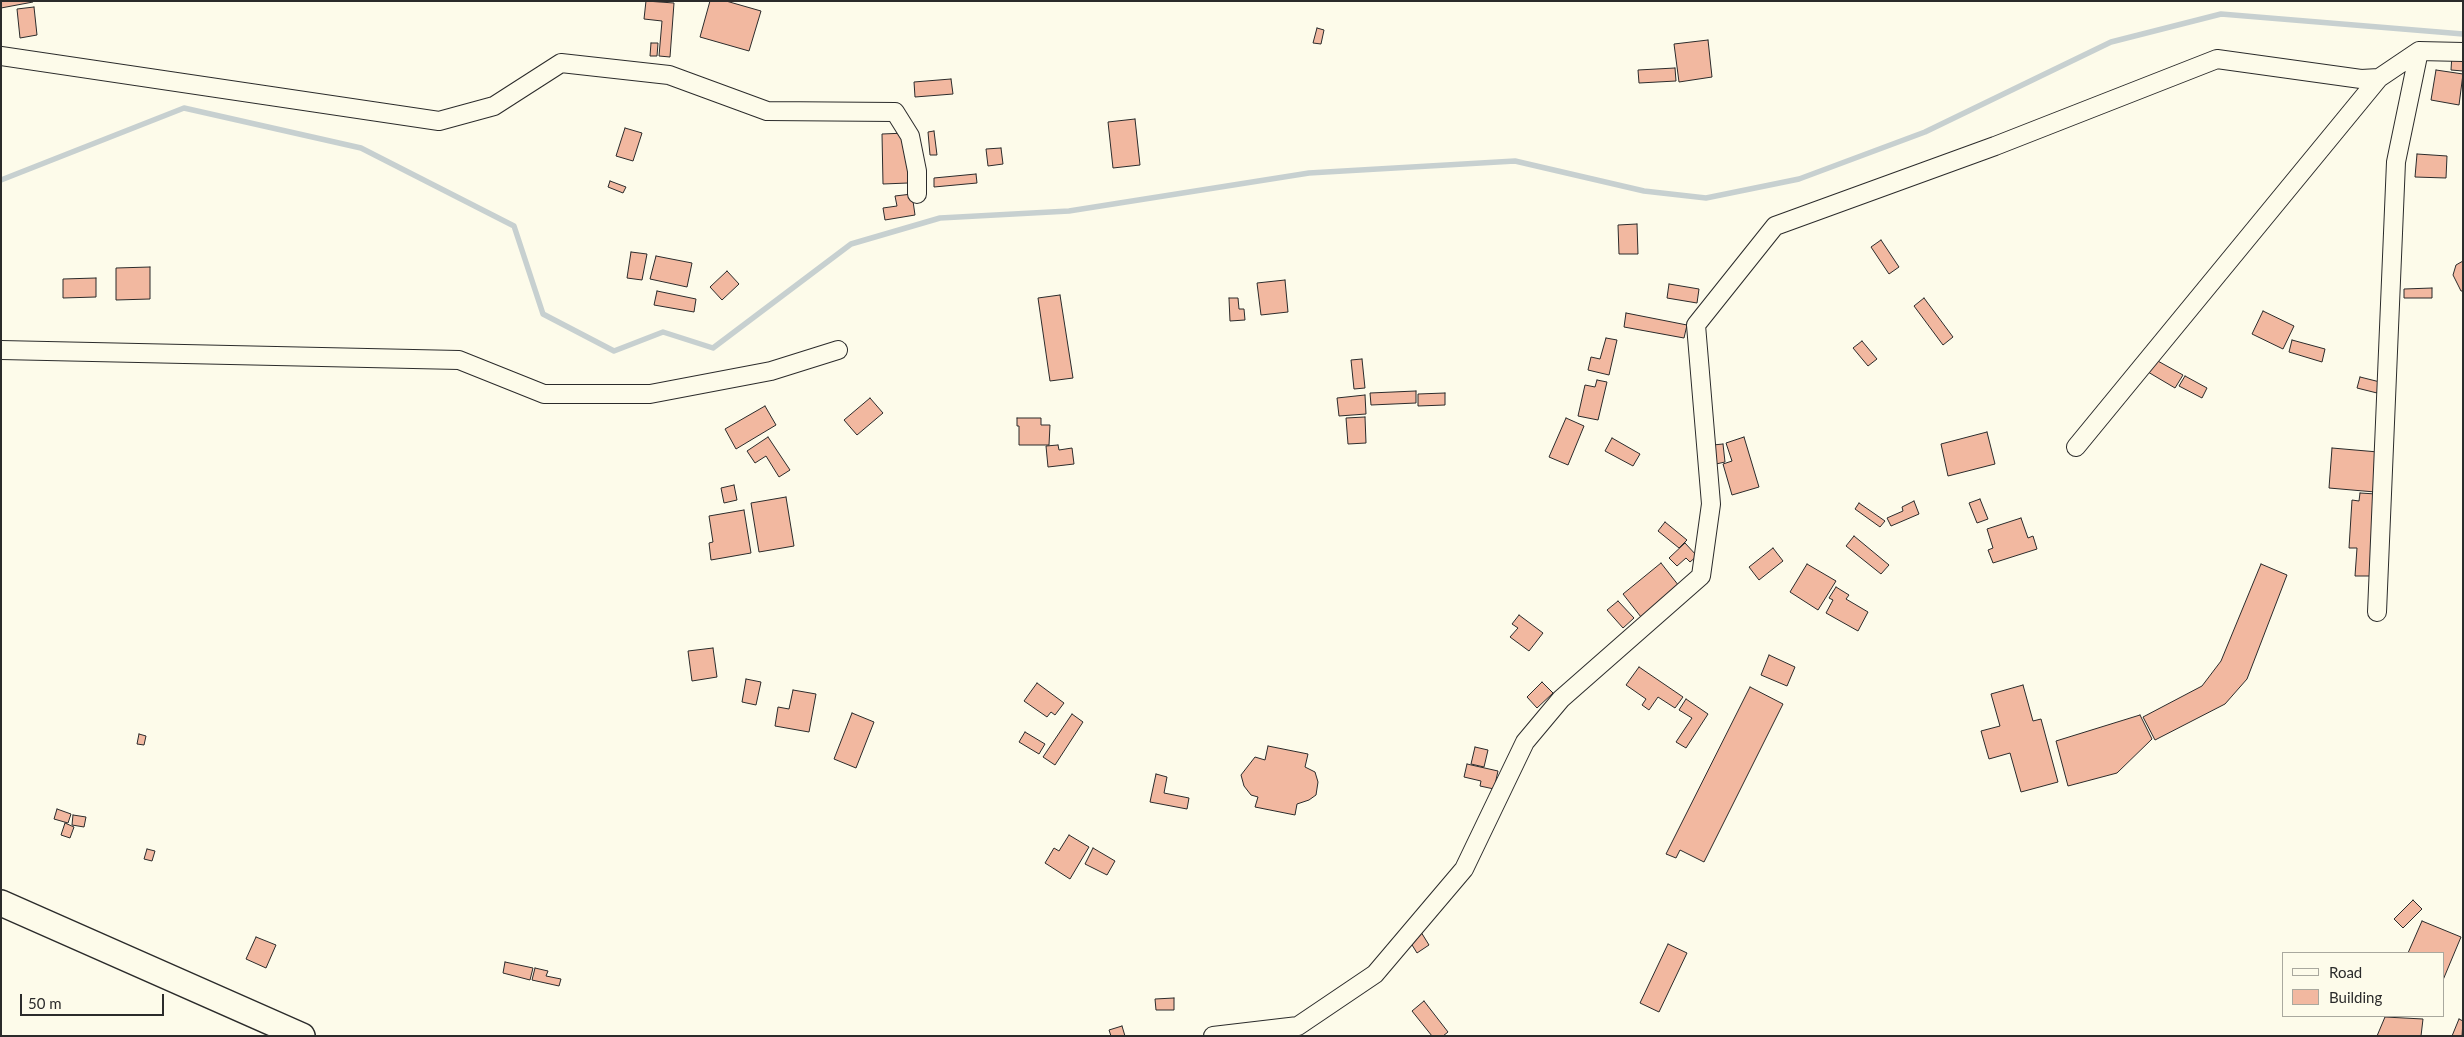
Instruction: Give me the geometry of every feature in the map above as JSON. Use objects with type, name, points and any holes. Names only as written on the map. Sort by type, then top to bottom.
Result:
[{"type":"main road","points":[[1,902],[302,1036]]},
{"type":"street","points":[[2076,447],[2378,78],[2419,51],[2463,52]]},
{"type":"street","points":[[2377,612],[2396,162],[2419,51]]},
{"type":"street","points":[[1,56],[439,122],[494,106],[561,63],[669,75],[767,111],[895,112],[910,136],[917,171],[918,194]]},
{"type":"street","points":[[1213,1036],[1298,1026],[1375,974],[1464,869],[1525,742],[1560,699],[1701,576],[1711,504],[1696,325],[1775,226],[1995,146],[2217,59],[2362,79],[2378,78]]},
{"type":"street","points":[[1,350],[459,360],[544,394],[650,394],[771,371],[838,350]]},
{"type":"building","points":[[1,1],[33,1],[33,2],[1,8]]},
{"type":"building","points":[[646,1],[674,3],[670,57],[659,56],[662,21],[644,19]]},
{"type":"building","points":[[710,1],[726,1],[761,11],[749,51],[700,37]]},
{"type":"building","points":[[34,7],[37,35],[20,38],[17,9]]},
{"type":"building","points":[[1317,28],[1324,30],[1321,44],[1313,43]]},
{"type":"building","points":[[1708,40],[1712,77],[1679,82],[1674,44]]},
{"type":"building","points":[[651,43],[658,43],[657,56],[650,56]]},
{"type":"building","points":[[2452,54],[2463,55],[2463,71],[2451,70]]},
{"type":"building","points":[[1675,68],[1676,81],[1639,83],[1638,70]]},
{"type":"building","points":[[2436,70],[2463,74],[2459,105],[2431,100]]},
{"type":"building","points":[[951,79],[953,94],[915,97],[914,82]]},
{"type":"building","points":[[1135,119],[1140,165],[1113,168],[1108,122]]},
{"type":"building","points":[[625,128],[642,133],[633,161],[616,156]]},
{"type":"building","points":[[934,131],[937,155],[930,155],[928,132]]},
{"type":"building","points":[[907,133],[908,183],[883,184],[882,134]]},
{"type":"building","points":[[1001,148],[1003,164],[988,166],[986,149]]},
{"type":"building","points":[[2417,154],[2447,156],[2446,178],[2415,177]]},
{"type":"building","points":[[976,174],[977,183],[934,187],[934,178]]},
{"type":"building","points":[[610,181],[626,187],[623,193],[608,187]]},
{"type":"building","points":[[912,194],[915,215],[885,220],[883,208],[897,206],[895,196]]},
{"type":"building","points":[[1637,224],[1638,254],[1619,254],[1618,225]]},
{"type":"building","points":[[1881,240],[1899,267],[1889,274],[1871,247]]},
{"type":"building","points":[[631,252],[647,254],[642,280],[627,278]]},
{"type":"building","points":[[656,256],[692,263],[687,287],[650,279]]},
{"type":"building","points":[[2463,261],[2463,291],[2461,291],[2453,275],[2456,265]]},
{"type":"building","points":[[150,267],[150,299],[116,300],[116,268]]},
{"type":"building","points":[[727,271],[739,284],[722,300],[710,287]]},
{"type":"building","points":[[96,278],[96,297],[63,298],[63,279]]},
{"type":"building","points":[[1285,280],[1288,312],[1261,315],[1257,283]]},
{"type":"building","points":[[1669,284],[1699,289],[1697,303],[1667,298]]},
{"type":"building","points":[[2432,288],[2432,298],[2404,298],[2404,289]]},
{"type":"building","points":[[657,291],[696,299],[694,312],[654,305]]},
{"type":"building","points":[[1060,295],[1073,378],[1050,381],[1038,298]]},
{"type":"building","points":[[1229,298],[1238,298],[1239,309],[1244,309],[1245,320],[1230,321]]},
{"type":"building","points":[[1924,298],[1953,337],[1943,345],[1914,306]]},
{"type":"building","points":[[2263,311],[2294,326],[2283,349],[2252,334]]},
{"type":"building","points":[[1626,313],[1687,325],[1684,338],[1624,327]]},
{"type":"building","points":[[1606,338],[1617,340],[1609,375],[1588,370],[1591,357],[1600,359]]},
{"type":"building","points":[[2292,340],[2325,349],[2322,362],[2289,352]]},
{"type":"building","points":[[1862,341],[1877,359],[1868,366],[1853,348]]},
{"type":"building","points":[[1362,359],[1365,388],[1354,389],[1351,360]]},
{"type":"building","points":[[2156,360],[2183,375],[2175,388],[2148,372]]},
{"type":"building","points":[[2185,376],[2207,388],[2202,398],[2179,386]]},
{"type":"building","points":[[2360,377],[2380,382],[2377,393],[2357,388]]},
{"type":"building","points":[[1597,380],[1607,382],[1598,420],[1578,416],[1585,385],[1595,387]]},
{"type":"building","points":[[1416,391],[1416,403],[1371,405],[1370,393]]},
{"type":"building","points":[[1445,393],[1445,405],[1418,406],[1418,394]]},
{"type":"building","points":[[1365,395],[1366,414],[1339,416],[1337,398]]},
{"type":"building","points":[[870,398],[883,413],[857,435],[844,420]]},
{"type":"building","points":[[765,406],[776,425],[736,449],[725,429]]},
{"type":"building","points":[[1365,417],[1366,443],[1348,444],[1346,418]]},
{"type":"building","points":[[1017,418],[1041,418],[1041,425],[1050,425],[1049,445],[1019,445]]},
{"type":"building","points":[[1566,418],[1584,426],[1568,465],[1549,457]]},
{"type":"building","points":[[1987,432],[1995,464],[1948,476],[1941,444]]},
{"type":"building","points":[[768,437],[790,470],[779,477],[766,456],[755,463],[747,451]]},
{"type":"building","points":[[1744,437],[1759,487],[1732,495],[1723,464],[1732,461],[1726,443]]},
{"type":"building","points":[[1612,438],[1640,454],[1633,466],[1605,451]]},
{"type":"building","points":[[1723,444],[1725,462],[1716,464],[1713,445]]},
{"type":"building","points":[[1058,445],[1059,450],[1072,448],[1074,464],[1048,467],[1046,446]]},
{"type":"building","points":[[2332,448],[2378,452],[2375,492],[2329,488]]},
{"type":"building","points":[[734,485],[737,500],[724,503],[721,488]]},
{"type":"building","points":[[2360,493],[2376,494],[2372,576],[2355,576],[2357,548],[2349,548],[2352,500],[2359,501]]},
{"type":"building","points":[[786,497],[794,546],[759,552],[751,503]]},
{"type":"building","points":[[1980,499],[1988,519],[1977,523],[1969,503]]},
{"type":"building","points":[[1914,501],[1919,514],[1891,526],[1887,518],[1903,511],[1902,507]]},
{"type":"building","points":[[1859,503],[1885,521],[1880,527],[1855,509]]},
{"type":"building","points":[[744,510],[751,553],[711,560],[709,543],[713,542],[709,516]]},
{"type":"building","points":[[2021,518],[2028,538],[2033,536],[2037,549],[1993,563],[1988,550],[1993,548],[1987,529]]},
{"type":"building","points":[[1665,522],[1687,540],[1679,548],[1658,531]]},
{"type":"building","points":[[1854,536],[1889,565],[1881,574],[1846,546]]},
{"type":"building","points":[[1685,543],[1697,556],[1690,562],[1686,558],[1677,566],[1669,558]]},
{"type":"building","points":[[1773,548],[1783,561],[1759,580],[1749,567]]},
{"type":"building","points":[[1661,563],[1679,586],[1641,617],[1623,594]]},
{"type":"building","points":[[1807,564],[1836,581],[1818,610],[1790,592]]},
{"type":"building","points":[[2261,564],[2287,575],[2247,679],[2225,704],[2155,740],[2143,717],[2202,686],[2221,661]]},
{"type":"building","points":[[1836,587],[1849,595],[1846,599],[1868,612],[1858,631],[1826,613],[1833,600],[1829,598]]},
{"type":"building","points":[[1618,601],[1634,618],[1623,628],[1607,610]]},
{"type":"building","points":[[1519,615],[1543,633],[1529,651],[1510,637],[1518,628],[1512,624]]},
{"type":"building","points":[[713,648],[717,677],[692,681],[688,651]]},
{"type":"building","points":[[1769,655],[1795,667],[1787,686],[1761,675]]},
{"type":"building","points":[[1639,667],[1683,697],[1675,708],[1658,697],[1649,710],[1642,705],[1646,699],[1626,685]]},
{"type":"building","points":[[746,679],[761,682],[756,705],[742,702]]},
{"type":"building","points":[[1542,682],[1553,693],[1537,708],[1527,697]]},
{"type":"building","points":[[1037,683],[1064,703],[1055,715],[1051,712],[1047,717],[1024,701]]},
{"type":"building","points":[[2023,685],[2033,721],[2041,719],[2058,782],[2021,792],[2010,753],[1989,759],[1981,731],[2000,726],[1991,694]]},
{"type":"building","points":[[1750,687],[1783,704],[1704,862],[1680,850],[1676,858],[1666,854]]},
{"type":"building","points":[[793,690],[816,694],[809,732],[775,726],[778,707],[789,709]]},
{"type":"building","points":[[1686,699],[1708,714],[1686,748],[1676,742],[1692,718],[1679,710]]},
{"type":"building","points":[[852,713],[874,722],[856,768],[834,759]]},
{"type":"building","points":[[1072,714],[1083,722],[1055,765],[1043,757]]},
{"type":"building","points":[[2140,715],[2152,739],[2117,773],[2068,786],[2056,741]]},
{"type":"building","points":[[1025,732],[1045,744],[1039,754],[1019,742]]},
{"type":"building","points":[[139,734],[146,736],[144,745],[137,744]]},
{"type":"building","points":[[1268,746],[1308,754],[1305,767],[1315,772],[1318,782],[1316,795],[1309,800],[1297,804],[1295,815],[1255,807],[1258,797],[1251,795],[1244,786],[1241,775],[1255,757],[1265,760]]},
{"type":"building","points":[[1475,747],[1488,750],[1484,767],[1471,764]]},
{"type":"building","points":[[1467,764],[1498,771],[1494,789],[1480,786],[1481,781],[1464,777]]},
{"type":"building","points":[[1156,774],[1167,777],[1164,793],[1189,798],[1187,809],[1150,802]]},
{"type":"building","points":[[57,809],[71,814],[68,823],[54,819]]},
{"type":"building","points":[[73,815],[86,817],[84,827],[72,825]]},
{"type":"building","points":[[65,823],[74,827],[70,838],[61,835]]},
{"type":"building","points":[[1069,835],[1089,847],[1070,879],[1045,863],[1054,848],[1059,851]]},
{"type":"building","points":[[1093,848],[1115,861],[1107,875],[1085,864]]},
{"type":"building","points":[[147,849],[155,851],[152,861],[144,859]]},
{"type":"building","points":[[2413,900],[2422,909],[2403,928],[2394,919]]},
{"type":"building","points":[[2422,921],[2461,937],[2444,978],[2444,952],[2408,952]]},
{"type":"building","points":[[1421,932],[1429,945],[1417,953],[1409,940]]},
{"type":"building","points":[[256,937],[276,945],[266,968],[246,959]]},
{"type":"building","points":[[1668,944],[1687,953],[1659,1012],[1640,1003]]},
{"type":"building","points":[[505,962],[533,968],[530,980],[503,973]]},
{"type":"building","points":[[535,968],[548,971],[546,976],[561,979],[559,986],[532,980]]},
{"type":"building","points":[[1174,998],[1174,1010],[1156,1010],[1155,999]]},
{"type":"building","points":[[1424,1001],[1448,1032],[1443,1036],[1432,1036],[1412,1011]]},
{"type":"building","points":[[2385,1017],[2423,1019],[2421,1036],[2377,1036]]},
{"type":"building","points":[[2459,1019],[2463,1021],[2462,1036],[2452,1036]]},
{"type":"building","points":[[1122,1026],[1125,1036],[1111,1036],[1109,1030]]},
{"type":"waterway","points":[[1,180],[184,108],[361,148],[514,226],[543,314],[614,351],[663,332],[713,348],[851,244],[940,218],[1069,211],[1309,173],[1515,161],[1644,191],[1706,198],[1799,179],[1925,132],[2111,42],[2221,14],[2463,34]]}]
